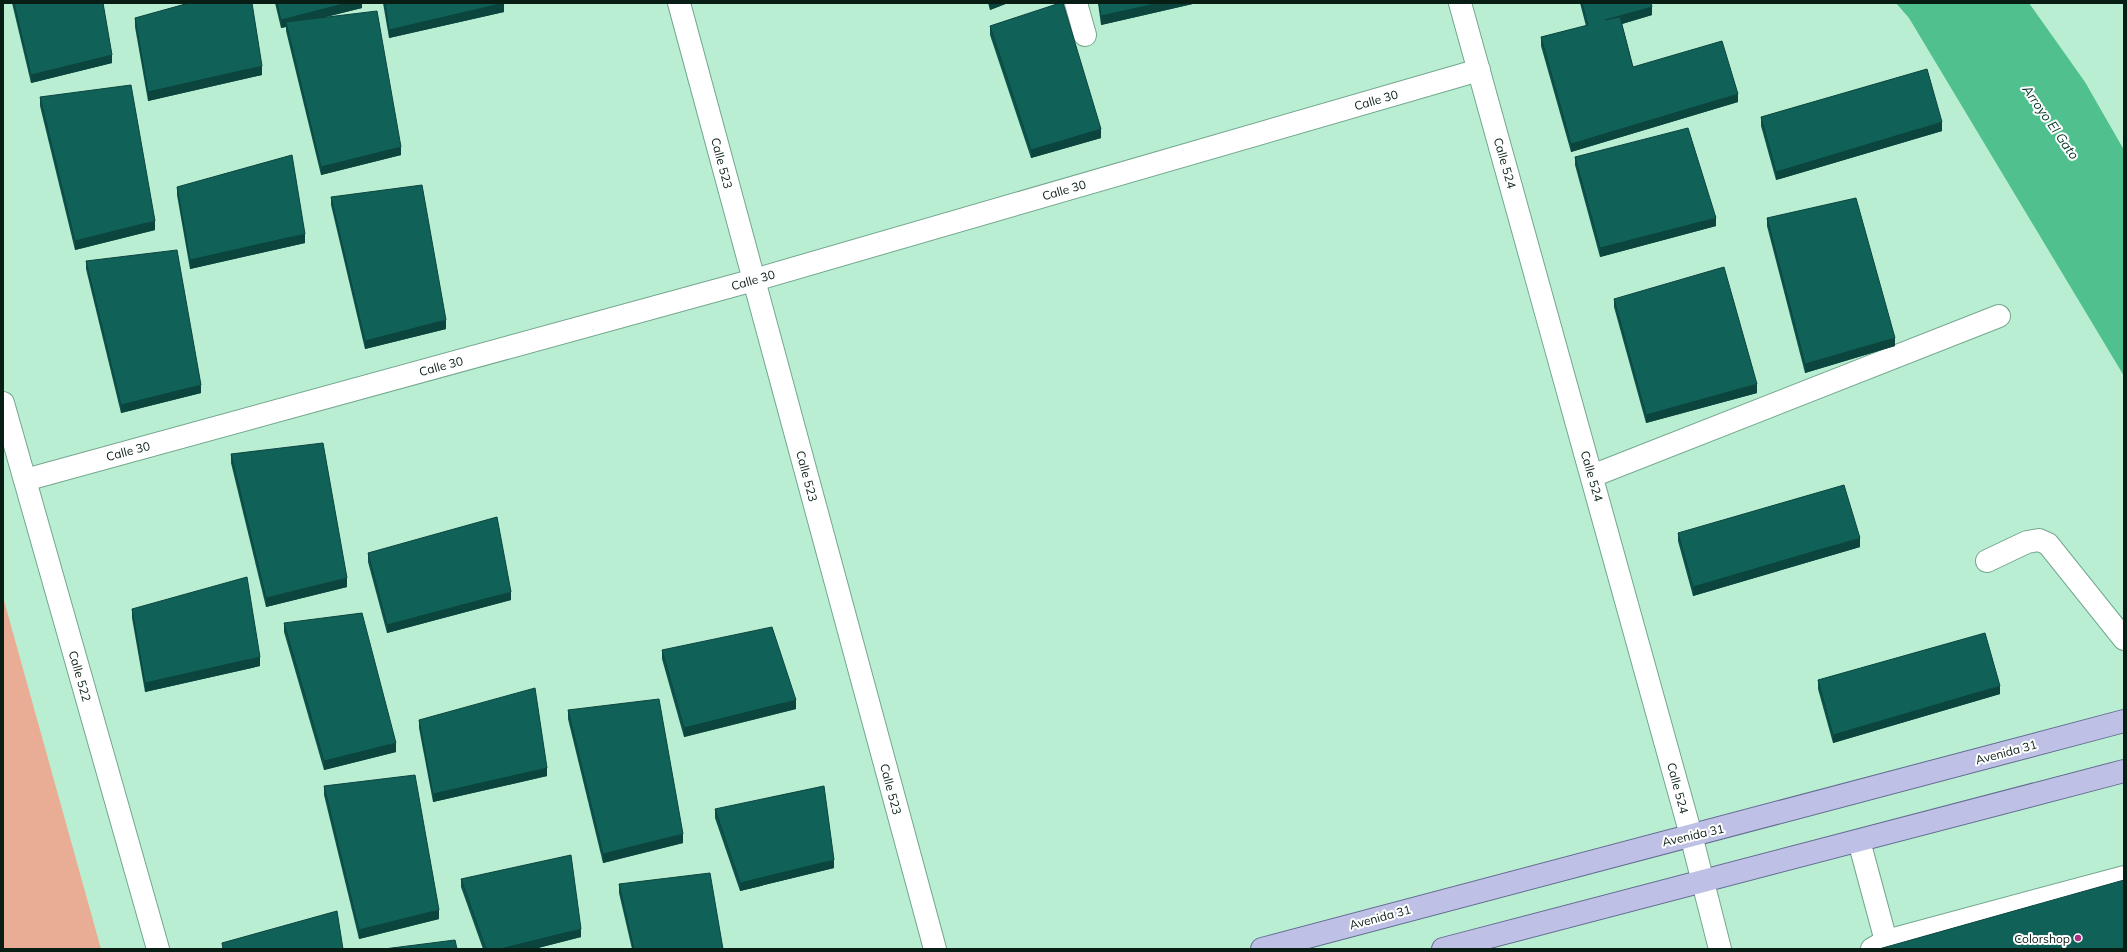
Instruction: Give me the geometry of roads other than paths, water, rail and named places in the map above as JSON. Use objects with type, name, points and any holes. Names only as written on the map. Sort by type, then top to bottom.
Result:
[{"type":"main road","name":"Avenida 31","points":[[1262,949],[2124,721]]},
{"type":"main road","points":[[1443,949],[2124,771]]},
{"type":"street","name":"Calle 523","points":[[679,3],[935,949]]},
{"type":"street","points":[[1076,3],[1085,35]]},
{"type":"street","name":"Calle 524","points":[[1460,3],[1691,835],[1720,949]]},
{"type":"street","name":"Calle 30","points":[[25,480],[754,280],[1479,70]]},
{"type":"street","points":[[1592,476],[1999,316]]},
{"type":"street","name":"Calle 522","points":[[3,403],[158,949]]},
{"type":"street","points":[[1987,561],[2027,542],[2039,540],[2048,544],[2124,638]]},
{"type":"street","points":[[1859,841],[1879,945],[2124,877]]},
{"type":"water","name":"Arroyo El Gato","points":[[1896,3],[2029,3],[2085,82],[2124,150],[2124,376],[1909,18]]},
{"type":"place","name":"Colorshop","points":[[2078,938]]}]
